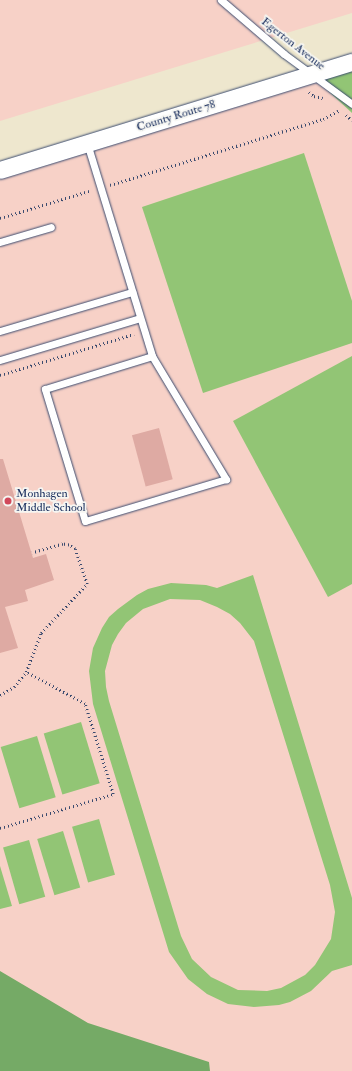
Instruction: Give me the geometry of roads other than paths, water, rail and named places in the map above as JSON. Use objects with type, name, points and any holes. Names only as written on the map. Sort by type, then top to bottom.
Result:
[{"type":"street","name":"County Route 78","points":[[0,170],[352,62]]},
{"type":"lane","name":"Egerton Avenue","points":[[221,0],[284,54],[352,104]]},
{"type":"lane","points":[[87,143],[152,356],[226,479],[85,521],[45,389],[152,356]]},
{"type":"lane","points":[[0,242],[51,227]]},
{"type":"lane","points":[[0,331],[132,292]]},
{"type":"lane","points":[[0,360],[140,318]]},
{"type":"place","name":"Monhagen Middle School","points":[[8,501]]}]
